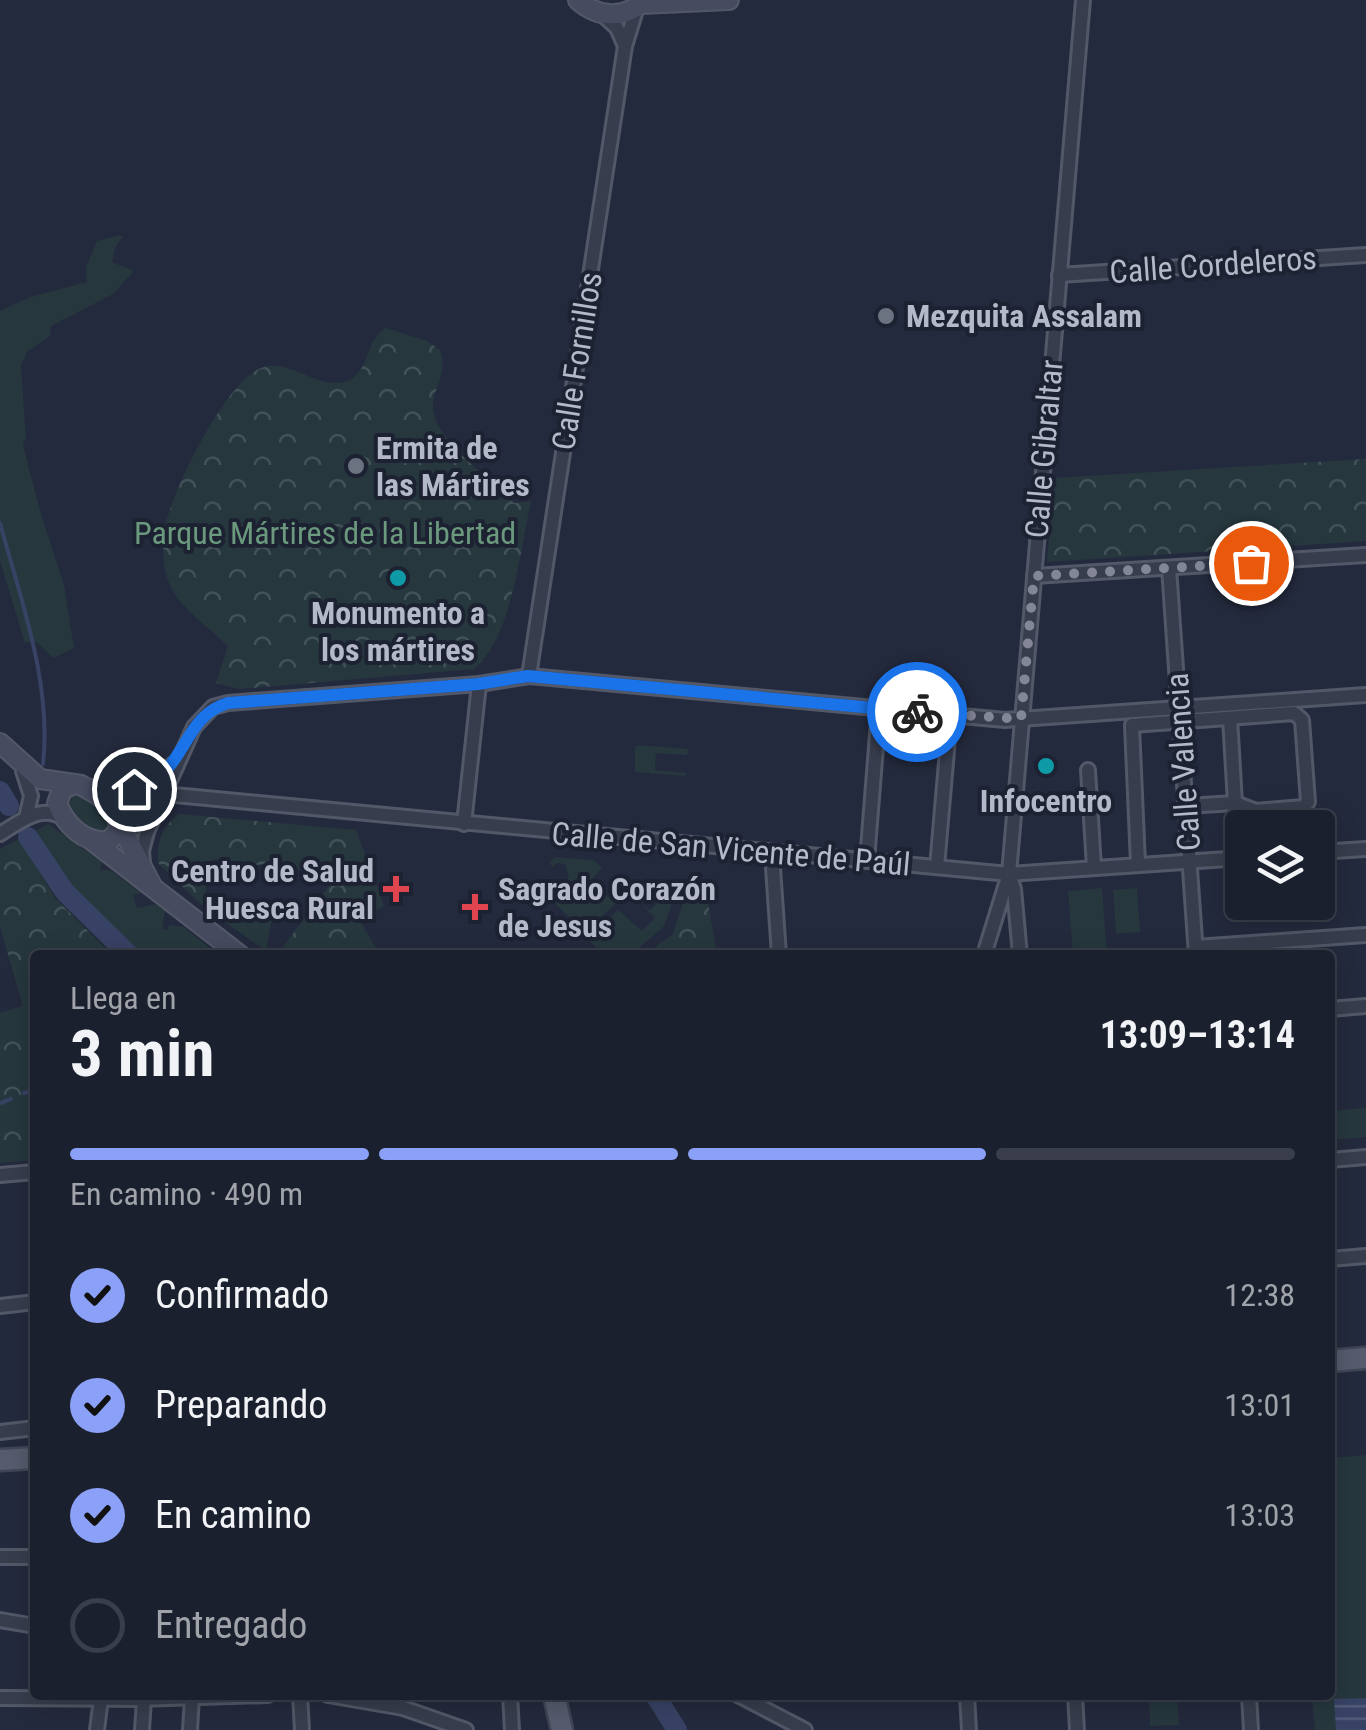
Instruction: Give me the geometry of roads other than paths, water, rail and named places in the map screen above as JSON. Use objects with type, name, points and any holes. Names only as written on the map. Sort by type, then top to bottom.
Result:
[{"type":"main road","points":[[578,0],[603,15],[621,14],[641,4],[729,0]]},
{"type":"main road","points":[[0,743],[64,817],[149,878],[234,950]]},
{"type":"main road","points":[[20,766],[46,781],[76,785],[108,801],[149,878]]},
{"type":"main road","points":[[64,817],[58,796],[76,785]]},
{"type":"main road","points":[[96,841],[115,836],[119,830],[118,817]]},
{"type":"main road","points":[[1335,1360],[1366,1358]]},
{"type":"main road","points":[[1335,1370],[1366,1367]]},
{"type":"main road","points":[[0,1460],[30,1458]]},
{"type":"main road","points":[[555,1700],[562,1730]]},
{"type":"main road","points":[[570,1700],[573,1730]]},
{"type":"street","name":"Calle Gibraltar","points":[[986,950],[1009,874],[1083,0]]},
{"type":"street","name":"Calle Fornillos","points":[[528,676],[626,46],[641,4]]},
{"type":"street","points":[[603,15],[611,20],[626,46]]},
{"type":"street","name":"Calle Cordeleros","points":[[1059,275],[1366,254]]},
{"type":"street","points":[[1034,576],[1366,555]]},
{"type":"street","name":"Calle Valencia","points":[[1169,568],[1196,950]]},
{"type":"street","points":[[116,790],[156,782],[182,750],[202,716],[213,707],[478,684],[528,676],[950,716],[1021,719],[1181,715],[1366,696]]},
{"type":"street","points":[[464,824],[478,684]]},
{"type":"street","points":[[867,861],[880,709]]},
{"type":"street","points":[[1138,864],[1130,728],[1181,715],[1230,718],[1294,713],[1302,720],[1308,802],[1303,807],[1256,811],[1235,803],[1186,806]]},
{"type":"street","points":[[937,868],[950,716]]},
{"type":"street","points":[[1230,718],[1235,803]]},
{"type":"street","points":[[149,878],[142,851],[182,750]]},
{"type":"street","points":[[20,766],[31,796],[26,818]]},
{"type":"street","points":[[1088,770],[1094,868]]},
{"type":"street","points":[[0,834],[47,799],[76,785]]},
{"type":"street","name":"Calle de San Vicente de Paúl","points":[[76,785],[221,802],[1009,874],[1225,859]]},
{"type":"street","name":"Calle de San Vicente de Paúl","points":[[130,840],[161,810],[177,803],[221,802]]},
{"type":"street","points":[[26,818],[47,812],[64,817]]},
{"type":"street","points":[[96,841],[130,840]]},
{"type":"street","points":[[1335,851],[1366,849]]},
{"type":"street","points":[[772,853],[779,950]]},
{"type":"street","points":[[1009,874],[1020,950]]},
{"type":"street","points":[[993,927],[1004,918],[1017,925]]},
{"type":"street","points":[[1207,950],[1366,935]]},
{"type":"street","points":[[1335,1009],[1366,1006]]},
{"type":"street","points":[[1335,1160],[1366,1157]]},
{"type":"street","points":[[0,1175],[30,1172]]},
{"type":"street","points":[[1335,1259],[1366,1256]]},
{"type":"street","points":[[0,1306],[30,1303]]},
{"type":"street","points":[[0,1432],[30,1429]]},
{"type":"street","points":[[0,1557],[30,1556]]},
{"type":"street","points":[[0,1620],[30,1625]]},
{"type":"street","points":[[0,1698],[30,1698]]},
{"type":"street","points":[[97,1730],[102,1700]]},
{"type":"street","points":[[142,1730],[146,1700]]},
{"type":"street","points":[[190,1730],[192,1700]]},
{"type":"street","points":[[300,1700],[302,1730]]},
{"type":"street","points":[[510,1700],[512,1730]]},
{"type":"street","points":[[747,1700],[804,1730]]},
{"type":"street","points":[[967,1700],[969,1730]]},
{"type":"street","points":[[1074,1700],[1076,1730]]},
{"type":"street","points":[[1249,1700],[1251,1730]]},
{"type":"street","points":[[404,1702],[466,1730]]},
{"type":"water","points":[[1366,1698],[1366,1730],[1336,1730],[1335,1699]]},
{"type":"waterway","points":[[0,523],[39,673],[45,734],[43,764]]},
{"type":"waterway","points":[[0,791],[9,806]]},
{"type":"waterway","points":[[28,837],[65,892],[124,950]]},
{"type":"waterway","points":[[24,1093],[30,1091]]},
{"type":"waterway","points":[[1,1103],[11,1099]]},
{"type":"waterway","points":[[658,1700],[677,1730]]},
{"type":"place","name":"Mezquita Assalam","points":[[886,316]]},
{"type":"place","name":"Ermita de las Mártires","points":[[356,466]]},
{"type":"place","name":"Monumento a los mártires","points":[[398,578]]},
{"type":"place","name":"Infocentro","points":[[1046,766]]},
{"type":"place","name":"Centro de Salud Huesca Rural","points":[[396,889]]},
{"type":"place","name":"Sagrado Corazón de Jesus","points":[[475,907]]},
{"type":"park label","name":"Parque Mártires de la Libertad","points":[[325,533]]}]
